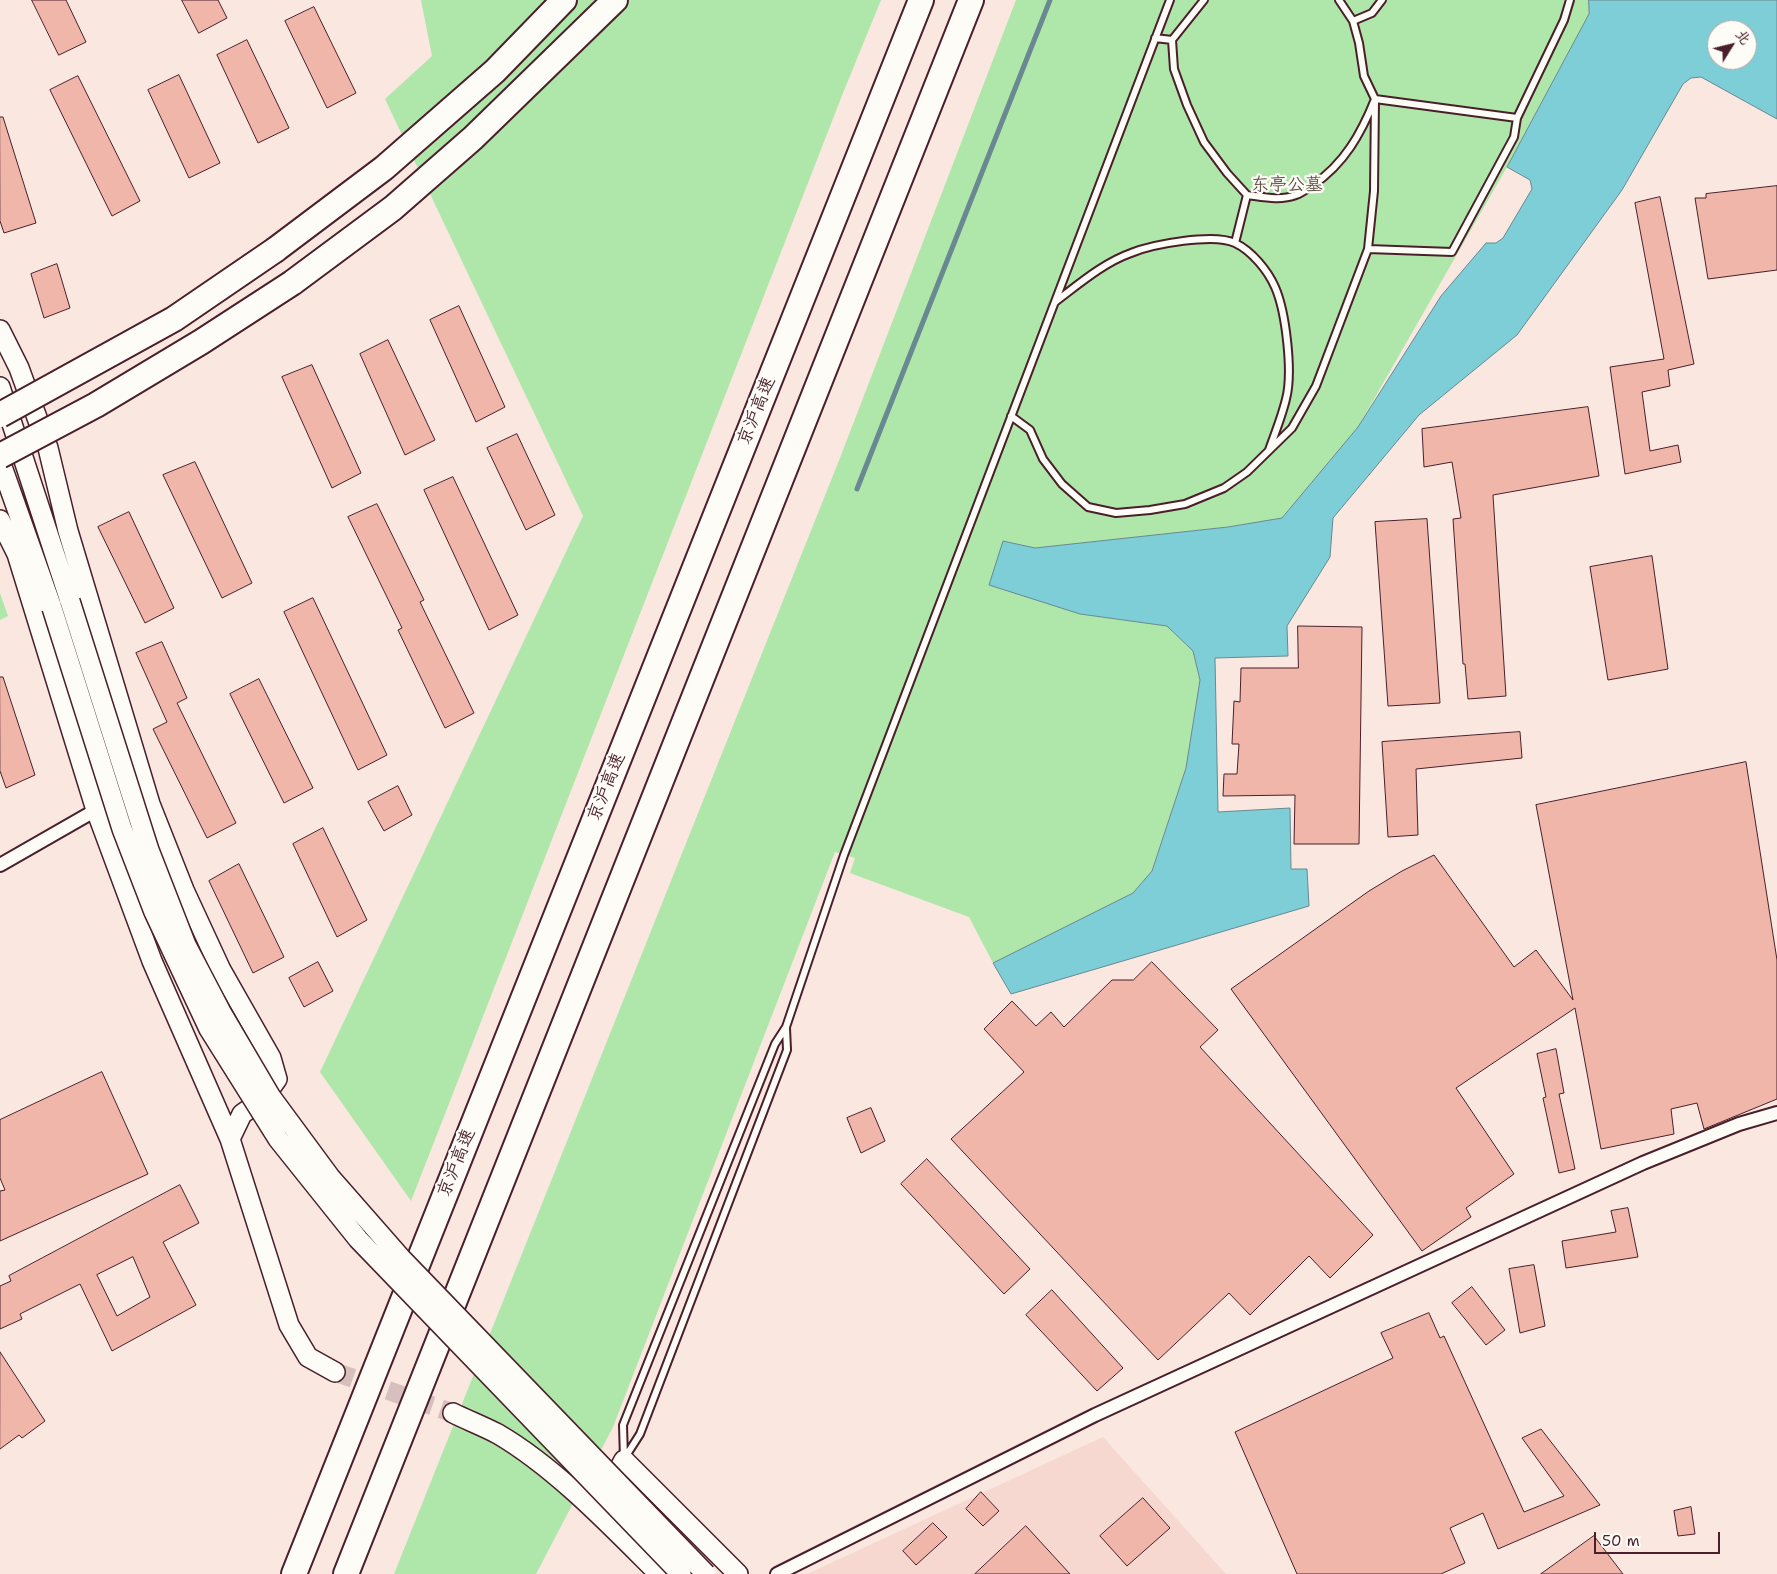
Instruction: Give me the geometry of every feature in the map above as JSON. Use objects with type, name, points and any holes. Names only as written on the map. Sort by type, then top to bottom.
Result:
[{"type":"highway","points":[[0,415],[174,319],[274,250],[392,161],[495,71],[564,0]]},
{"type":"highway","points":[[0,456],[96,405],[201,342],[292,283],[393,208],[473,138],[615,0]]},
{"type":"highway","name":"京沪高速","points":[[294,1574],[920,0]]},
{"type":"highway","points":[[346,1574],[971,0]]},
{"type":"main road","points":[[0,330],[20,368],[48,448],[68,531],[150,804],[184,890],[221,970],[270,1058],[277,1079],[262,1100],[242,1114],[230,1139]]},
{"type":"main road","points":[[0,387],[149,850],[186,945],[221,1012],[272,1097],[330,1177],[401,1258],[706,1574]]},
{"type":"main road","points":[[0,460],[52,608],[122,829],[154,912],[209,1029],[278,1139],[358,1238],[681,1574]]},
{"type":"main road","points":[[0,520],[17,554],[96,810],[152,961],[230,1139],[288,1325],[308,1357],[335,1372]]},
{"type":"main road","points":[[453,1413],[498,1434],[532,1458],[596,1512],[659,1574]]},
{"type":"main road","points":[[596,1512],[624,1460],[738,1574]]},
{"type":"street","points":[[0,865],[96,810]]},
{"type":"street","points":[[777,1574],[1095,1415],[1643,1163],[1739,1124],[1777,1113]]},
{"type":"lane","points":[[624,1460],[623,1425],[774,1044],[786,1027],[844,855],[1170,0]]},
{"type":"lane","points":[[1204,0],[1172,40],[1174,70],[1204,142],[1227,173],[1247,195],[1273,199],[1297,195],[1322,178],[1348,153],[1362,129],[1375,99]]},
{"type":"lane","points":[[1011,416],[1030,430],[1042,459],[1062,484],[1088,507],[1116,513],[1184,504],[1224,488],[1247,472],[1292,428],[1316,386],[1368,249],[1374,191],[1375,99],[1364,76],[1353,21],[1339,0]]},
{"type":"lane","points":[[1353,21],[1372,13],[1382,0]]},
{"type":"lane","points":[[1368,249],[1452,252],[1514,137],[1516,118],[1564,20],[1570,0]]},
{"type":"lane","points":[[1156,38],[1172,40]]},
{"type":"lane","points":[[1375,99],[1516,118]]},
{"type":"lane","points":[[1236,243],[1247,195]]},
{"type":"lane","points":[[1055,302],[1109,264],[1131,253],[1190,240],[1218,239],[1236,243],[1259,262],[1275,288],[1285,326],[1289,363],[1287,398],[1269,451]]},
{"type":"lane","points":[[624,1460],[640,1434],[787,1050],[786,1027]]},
{"type":"shaded area","points":[[1103,1437],[1226,1574],[807,1574]]},
{"type":"green space","points":[[421,0],[881,0],[411,1201],[320,1072],[583,516],[385,99],[432,56]]},
{"type":"green space","name":"东亭公墓","points":[[1016,0],[1589,0],[1589,14],[1507,167],[1358,427],[1282,518],[1228,527],[1035,548],[1004,541],[1080,614],[1167,626],[1193,651],[1200,680],[1186,768],[1152,871],[1133,893],[993,963],[969,917],[850,873],[855,858],[835,852],[613,1427],[536,1574],[394,1574],[840,458]]},
{"type":"green space","points":[[0,593],[8,616],[0,620]]},
{"type":"water","points":[[1589,0],[1777,0],[1777,119],[1701,77],[1691,78],[1683,84],[1622,190],[1517,335],[1419,415],[1333,518],[1330,557],[1287,626],[1288,656],[1215,658],[1218,812],[1290,808],[1291,869],[1307,869],[1309,906],[1011,994],[993,963],[1133,893],[1152,871],[1186,768],[1200,680],[1193,651],[1167,626],[1080,614],[989,585],[1003,541],[1035,548],[1228,527],[1282,518],[1358,427],[1441,296],[1486,243],[1496,243],[1503,238],[1532,189],[1530,180],[1507,167],[1589,14]]},
{"type":"building","points":[[32,0],[66,0],[86,42],[59,55]]},
{"type":"building","points":[[182,0],[218,0],[227,18],[199,33]]},
{"type":"building","points":[[314,7],[356,93],[327,108],[285,21]]},
{"type":"building","points":[[247,40],[289,128],[258,143],[217,55]]},
{"type":"building","points":[[179,75],[220,163],[189,178],[148,90]]},
{"type":"building","points":[[78,76],[140,201],[112,216],[50,90]]},
{"type":"building","points":[[0,117],[3,117],[36,223],[4,233],[0,221]]},
{"type":"building","points":[[1777,186],[1777,270],[1708,279],[1695,198],[1706,198],[1706,194]]},
{"type":"building","points":[[1660,197],[1694,364],[1668,370],[1670,386],[1642,392],[1650,451],[1678,445],[1681,462],[1625,474],[1610,367],[1664,359],[1635,203]]},
{"type":"building","points":[[57,264],[70,308],[44,318],[31,274]]},
{"type":"building","points":[[459,306],[505,407],[476,422],[430,320]]},
{"type":"building","points":[[388,340],[435,440],[405,455],[360,354]]},
{"type":"building","points":[[312,365],[361,473],[332,488],[282,377]]},
{"type":"building","points":[[1588,407],[1599,476],[1493,495],[1506,696],[1468,699],[1465,664],[1463,664],[1453,519],[1461,518],[1452,462],[1424,467],[1422,429]]},
{"type":"building","points":[[517,434],[555,515],[526,530],[487,448]]},
{"type":"building","points":[[195,462],[252,583],[222,598],[163,475]]},
{"type":"building","points":[[453,477],[518,615],[489,630],[424,490]]},
{"type":"building","points":[[377,504],[424,600],[420,602],[474,713],[445,728],[398,630],[402,628],[348,517]]},
{"type":"building","points":[[129,512],[174,608],[145,623],[98,527]]},
{"type":"building","points":[[1427,519],[1440,703],[1388,706],[1375,522]]},
{"type":"building","points":[[1652,556],[1668,669],[1608,680],[1590,567]]},
{"type":"building","points":[[313,598],[387,755],[358,770],[284,612]]},
{"type":"building","points":[[1298,626],[1362,627],[1359,844],[1294,844],[1295,795],[1223,796],[1224,774],[1237,774],[1239,744],[1232,744],[1234,701],[1240,702],[1241,668],[1298,668]]},
{"type":"building","points":[[162,642],[187,698],[177,703],[236,823],[207,838],[153,729],[167,722],[136,653]]},
{"type":"building","points":[[0,677],[3,677],[35,775],[6,788],[0,771]]},
{"type":"building","points":[[259,679],[313,788],[284,803],[230,694]]},
{"type":"building","points":[[1520,732],[1522,758],[1416,769],[1418,835],[1388,837],[1382,742]]},
{"type":"building","points":[[1746,762],[1777,960],[1777,1099],[1704,1129],[1697,1103],[1671,1109],[1674,1134],[1601,1149],[1575,1008],[1456,1088],[1514,1174],[1466,1208],[1471,1217],[1422,1251],[1231,989],[1369,891],[1402,871],[1434,855],[1514,967],[1536,950],[1573,1000],[1536,805]]},
{"type":"building","points":[[398,786],[412,815],[384,831],[368,802]]},
{"type":"building","points":[[323,828],[367,920],[337,937],[293,844]]},
{"type":"building","points":[[239,864],[284,957],[253,973],[209,881]]},
{"type":"building","points":[[318,962],[333,991],[304,1007],[289,978]]},
{"type":"building","points":[[1152,962],[1218,1030],[1200,1047],[1373,1235],[1330,1278],[1309,1256],[1250,1315],[1229,1293],[1158,1360],[951,1139],[1024,1072],[984,1029],[1012,1001],[1036,1026],[1051,1012],[1064,1027],[1112,980],[1133,980]]},
{"type":"building","points":[[1556,1049],[1564,1093],[1559,1094],[1575,1169],[1559,1173],[1543,1098],[1546,1097],[1537,1054]]},
{"type":"building","points":[[102,1072],[148,1174],[0,1241],[0,1191],[5,1190],[0,1178],[0,1120]]},
{"type":"building","points":[[871,1108],[885,1141],[861,1153],[847,1118]]},
{"type":"building","points":[[927,1159],[1030,1269],[1004,1294],[901,1184]]},
{"type":"building","points":[[180,1185],[199,1223],[163,1242],[196,1305],[112,1351],[80,1284],[20,1314],[22,1319],[0,1329],[0,1286],[11,1281],[9,1276]],"holes":[[[133,1257],[150,1297],[117,1316],[97,1275]]]},
{"type":"building","points":[[1628,1208],[1638,1257],[1566,1268],[1562,1241],[1616,1232],[1611,1211]]},
{"type":"building","points":[[1534,1265],[1545,1326],[1520,1333],[1509,1269]]},
{"type":"building","points":[[1472,1287],[1505,1330],[1486,1345],[1452,1303]]},
{"type":"building","points":[[1052,1290],[1123,1368],[1097,1391],[1026,1315]]},
{"type":"building","points":[[1429,1313],[1440,1338],[1444,1336],[1524,1512],[1564,1496],[1522,1438],[1541,1429],[1600,1505],[1498,1549],[1483,1513],[1450,1528],[1465,1563],[1441,1574],[1297,1574],[1235,1432],[1393,1358],[1381,1333]]},
{"type":"building","points":[[0,1352],[45,1421],[22,1438],[19,1435],[0,1449]]},
{"type":"building","points":[[981,1492],[999,1511],[983,1526],[966,1509]]},
{"type":"building","points":[[1143,1498],[1170,1528],[1127,1566],[1100,1536]]},
{"type":"building","points":[[1691,1507],[1695,1534],[1678,1536],[1674,1511]]},
{"type":"building","points":[[933,1523],[947,1537],[916,1565],[903,1551]]},
{"type":"building","points":[[1026,1526],[1070,1574],[975,1574]]},
{"type":"building","points":[[1594,1536],[1623,1574],[1541,1574]]},
{"type":"waterway","points":[[857,489],[1050,0]]},
{"type":"tunnel","points":[[335,1372],[453,1413]]}]
